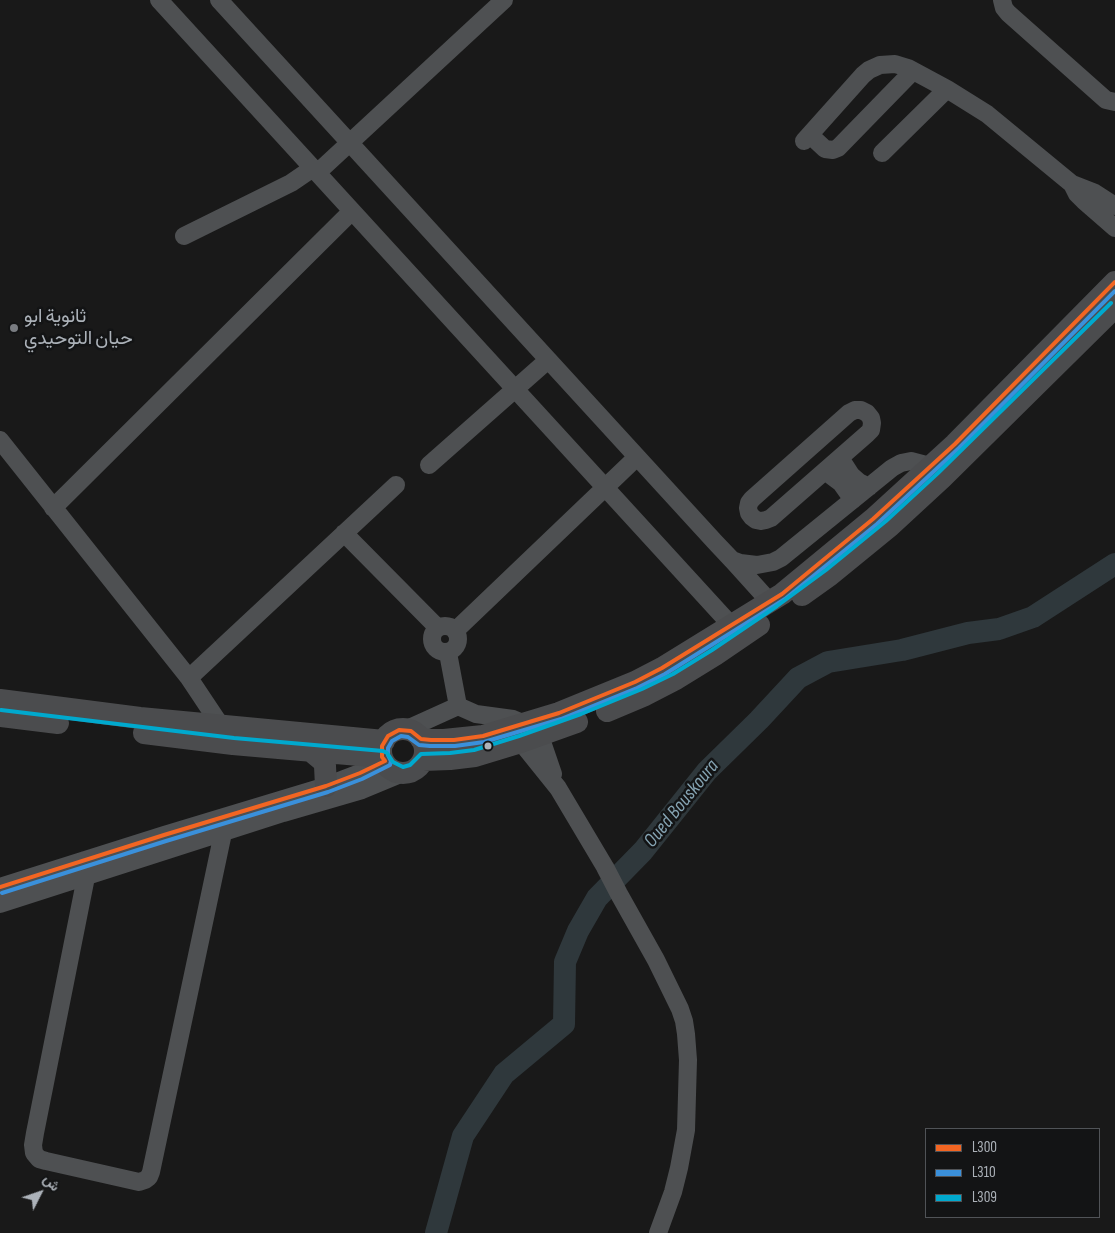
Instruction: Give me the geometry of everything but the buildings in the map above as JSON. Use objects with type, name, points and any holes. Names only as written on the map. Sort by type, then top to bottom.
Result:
[{"type":"main road","points":[[388,758],[388,736],[399,730],[417,743],[450,759],[475,756],[529,734],[582,720],[645,695],[715,655],[781,611],[830,575],[890,526],[936,472],[955,444],[1115,282]]},
{"type":"main road","points":[[529,734],[559,713],[635,682],[662,668],[782,594],[873,519],[936,472],[1115,306]]},
{"type":"main road","points":[[0,700],[140,718],[221,726],[388,758],[413,771],[418,768],[417,743]]},
{"type":"main road","points":[[0,716],[234,744],[388,758]]},
{"type":"main road","points":[[311,751],[323,761],[326,786]]},
{"type":"street","points":[[159,0],[731,625]]},
{"type":"street","points":[[218,0],[769,601]]},
{"type":"street","points":[[184,236],[315,171],[349,143],[504,0]]},
{"type":"street","points":[[1002,0],[1008,14],[1106,100],[1115,102]]},
{"type":"street","points":[[913,70],[838,148],[834,150],[825,149],[807,138],[869,70],[887,63],[902,65],[913,70],[947,89],[987,114],[1072,184],[1095,192],[1115,206]]},
{"type":"street","points":[[882,152],[947,89]]},
{"type":"street","points":[[1072,184],[1077,194],[1115,228]]},
{"type":"street","points":[[53,508],[352,211]]},
{"type":"street","points":[[429,466],[548,360]]},
{"type":"street","points":[[861,410],[867,413],[872,424],[871,430],[832,465],[766,520],[762,522],[752,518],[748,508],[752,499],[850,412],[861,410]]},
{"type":"street","points":[[0,440],[189,678],[221,726]]},
{"type":"street","points":[[812,445],[832,465],[853,500]]},
{"type":"street","points":[[458,706],[448,653],[438,651],[432,644],[432,635],[435,630],[447,629],[605,488],[637,457]]},
{"type":"street","points":[[732,560],[757,566],[773,562],[788,553],[892,468],[901,463],[911,461],[936,472]]},
{"type":"street","points":[[832,465],[852,475],[869,487]]},
{"type":"street","points":[[189,678],[396,485]]},
{"type":"street","points":[[344,533],[447,629]]},
{"type":"street","points":[[458,706],[476,714],[513,719],[529,734],[558,788],[605,867],[656,960],[680,1009],[686,1034],[688,1060],[684,1147],[673,1192],[658,1233]]},
{"type":"street","points":[[417,743],[458,706]]},
{"type":"street","points":[[0,904],[85,869],[326,786],[360,773],[388,758]]},
{"type":"street","points":[[0,887],[85,869],[223,833],[362,790],[388,758]]},
{"type":"street","points":[[85,869],[35,1133],[34,1153],[39,1159],[46,1161],[139,1182],[149,1177],[223,833]]},
{"type":"waterway","name":"Oued Bouskoura","points":[[436,1233],[463,1136],[504,1074],[564,1024],[565,962],[578,931],[597,898],[643,851],[707,771],[798,678],[828,662],[902,650],[968,633],[999,629],[1033,617],[1115,564]]},
{"type":"transit line","name":"L300","points":[[0,887],[326,786],[360,773],[385,761],[382,757],[382,746],[388,736],[399,730],[411,731],[421,739],[431,740],[454,740],[483,736],[559,713],[635,682],[662,668],[782,594],[873,519],[955,444],[1115,282]]},
{"type":"transit line","name":"L310","points":[[2,893],[328,792],[362,779],[390,765],[388,748],[392,741],[401,736],[408,737],[419,745],[430,746],[455,746],[484,742],[561,719],[637,688],[665,674],[785,599],[877,524],[959,448],[1115,291]]},
{"type":"transit line","name":"L309","points":[[1,710],[234,738],[383,751],[387,753],[393,762],[403,767],[410,765],[421,754],[474,750],[581,714],[673,674],[777,606],[826,570],[886,521],[938,473],[1111,303]]},
{"type":"place","name":"ثانوية ابو حيان التوحيدي","points":[[14,328]]}]
